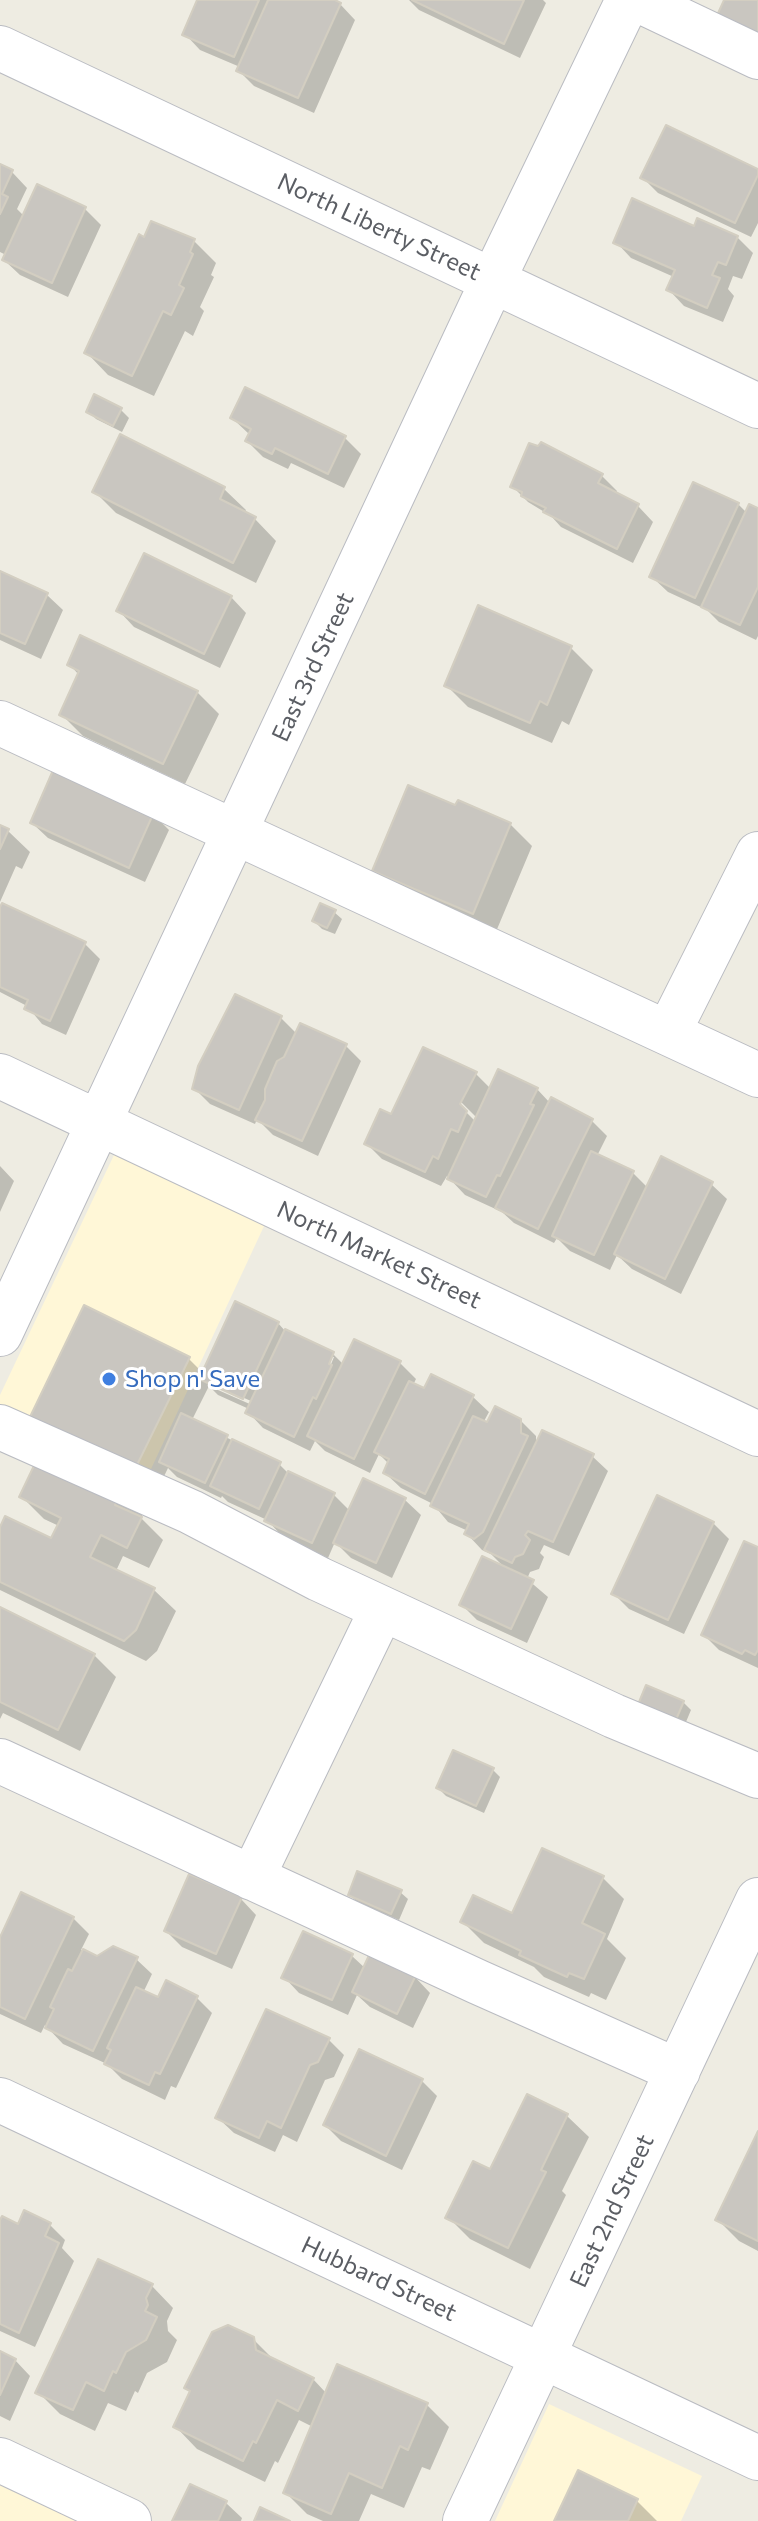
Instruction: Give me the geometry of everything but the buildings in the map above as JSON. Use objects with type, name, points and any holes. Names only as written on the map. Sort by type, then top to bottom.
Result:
[{"type":"street","name":"East 3rd Street","points":[[0,1334],[493,280],[628,0]]},
{"type":"street","points":[[638,0],[758,57]]},
{"type":"street","name":"North Liberty Street","points":[[0,48],[758,406]]},
{"type":"street","points":[[0,723],[758,1075]]},
{"type":"street","points":[[668,1033],[758,854]]},
{"type":"street","name":"North Market Street","points":[[0,1076],[758,1434]]},
{"type":"street","points":[[0,1427],[191,1512],[319,1579],[614,1716],[758,1776]]},
{"type":"street","points":[[252,1878],[382,1609]]},
{"type":"street","points":[[0,1761],[678,2071]]},
{"type":"street","name":"East 2nd Street","points":[[465,2521],[758,1900]]},
{"type":"street","name":"Hubbard Street","points":[[0,2100],[758,2458]]},
{"type":"street","points":[[0,2460],[129,2521]]},
{"type":"shaded area","points":[[114,1155],[265,1224],[144,1484],[0,1411],[0,1395]]},
{"type":"shaded area","points":[[549,2404],[702,2476],[681,2521],[495,2521]]},
{"type":"shaded area","points":[[0,2480],[86,2521],[0,2521]]},
{"type":"place","name":"Shop n' Save","points":[[109,1379]]}]
